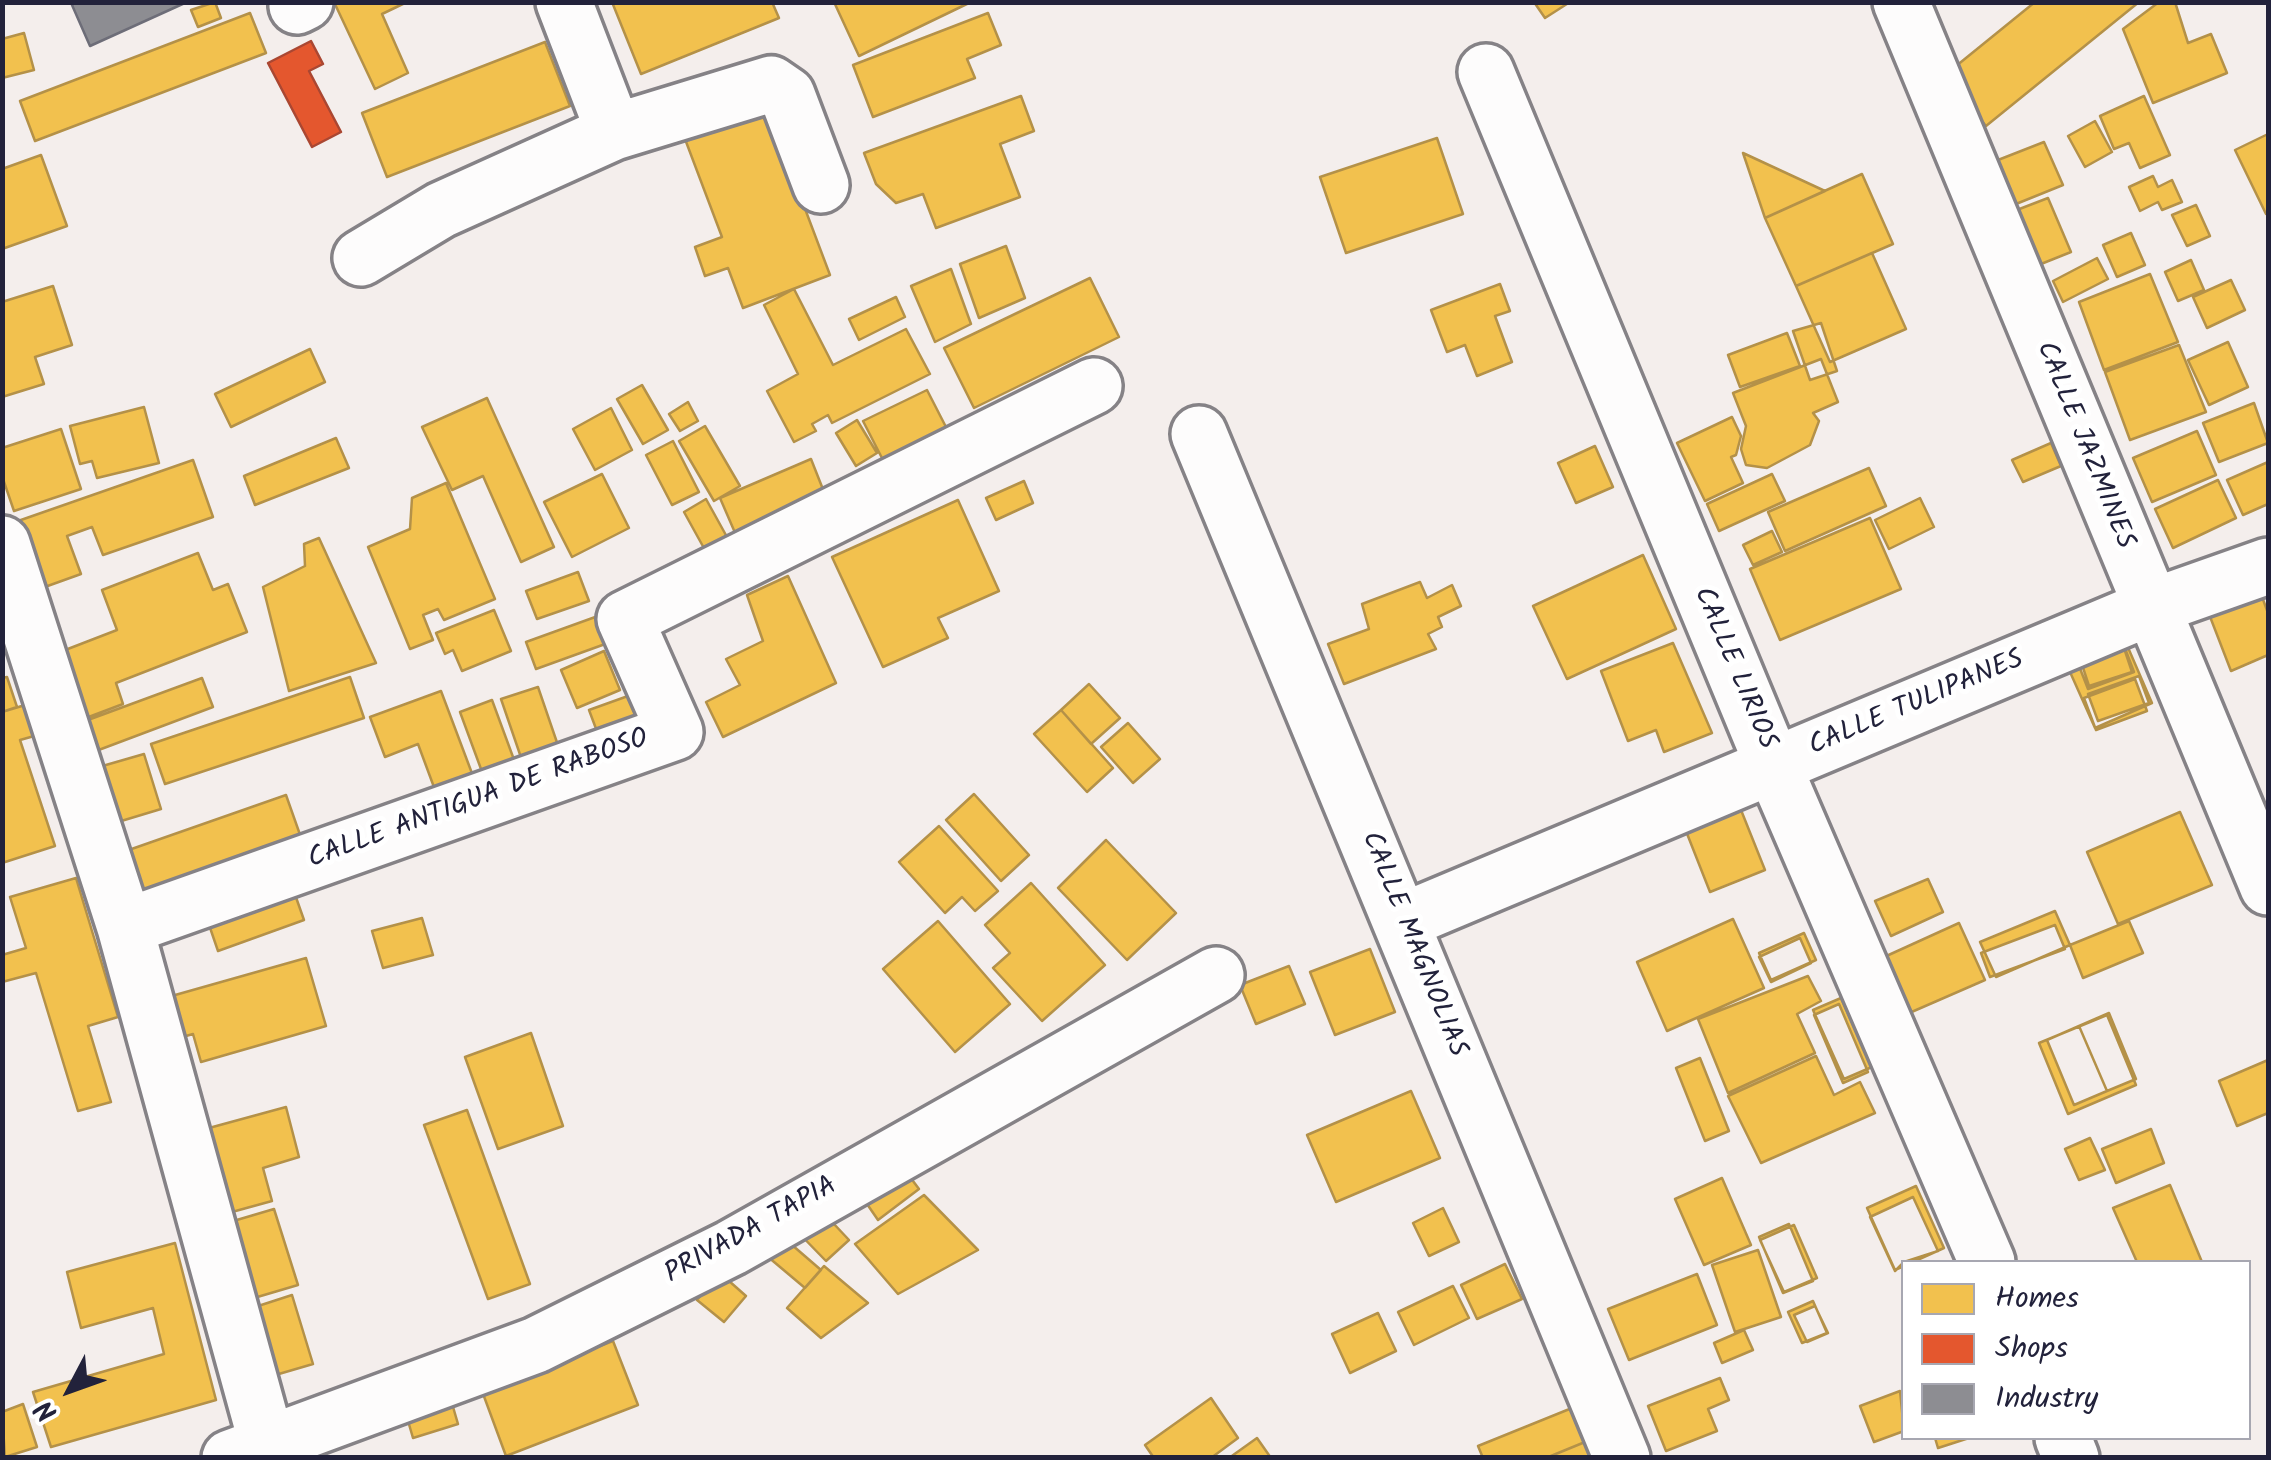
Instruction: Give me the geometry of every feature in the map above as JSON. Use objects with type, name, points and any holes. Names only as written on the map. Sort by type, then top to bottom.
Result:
[{"type":"street","points":[[564,2],[614,132]]},
{"type":"street","name":"CALLE JAZMINES","points":[[1901,2],[2149,608],[2268,887]]},
{"type":"street","name":"CALLE LIRIOS","points":[[1486,72],[1773,765],[1987,1260]]},
{"type":"street","points":[[360,258],[441,210],[614,132],[771,84],[788,95],[821,185]]},
{"type":"street","name":"CALLE ANTIGUA DE RABOSO","points":[[125,927],[675,732],[625,619],[1094,386]]},
{"type":"street","name":"CALLE MAGNOLIAS","points":[[1200,434],[1622,1458]]},
{"type":"street","points":[[2,544],[125,927],[257,1454]]},
{"type":"street","name":"CALLE TULIPANES","points":[[1403,921],[2149,608],[2268,566]]},
{"type":"street","name":"PRIVADA TAPIA","points":[[257,1454],[554,1336],[730,1248],[917,1139],[1216,975]]},
{"type":"building: Homes","points":[[215,2],[221,18],[198,27],[191,10]]},
{"type":"building: Homes","points":[[334,2],[407,2],[382,14],[408,73],[375,89]]},
{"type":"building: Homes","points":[[612,2],[772,2],[779,18],[641,74]]},
{"type":"building: Homes","points":[[834,2],[971,2],[859,56]]},
{"type":"building: Homes","points":[[1534,2],[1570,2],[1545,18]]},
{"type":"building: Homes","points":[[2035,2],[2139,2],[1986,126],[1945,75]]},
{"type":"building: Homes","points":[[2159,2],[2175,2],[2188,43],[2211,34],[2227,73],[2153,103],[2123,29]]},
{"type":"building: Homes","points":[[250,13],[266,53],[35,141],[20,101]]},
{"type":"building: Homes","points":[[988,13],[1001,45],[967,59],[975,78],[873,117],[853,65]]},
{"type":"building: Homes","points":[[24,33],[34,70],[2,78],[2,39]]},
{"type":"building: Homes","points":[[545,42],[570,106],[387,177],[362,113]]},
{"type":"building: Homes","points":[[1021,96],[1034,131],[1000,144],[1020,197],[936,228],[923,194],[896,203],[876,184],[864,153]]},
{"type":"building: Homes","points":[[2144,96],[2170,155],[2140,168],[2129,143],[2114,149],[2100,116]]},
{"type":"building: Homes","points":[[767,108],[830,275],[743,308],[728,268],[705,276],[695,247],[722,237],[685,139]]},
{"type":"building: Homes","points":[[2095,121],[2112,152],[2085,167],[2068,136]]},
{"type":"building: Homes","points":[[2268,134],[2268,213],[2266,214],[2235,150]]},
{"type":"building: Homes","points":[[1437,138],[1463,214],[1346,253],[1320,177]]},
{"type":"building: Homes","points":[[2044,142],[2063,185],[2016,204],[1998,160]]},
{"type":"building: Homes","points":[[1743,153],[1825,191],[1765,218]]},
{"type":"building: Homes","points":[[41,155],[67,226],[2,249],[2,169]]},
{"type":"building: Homes","points":[[1862,174],[1893,244],[1796,286],[1765,218]]},
{"type":"building: Homes","points":[[2153,176],[2158,187],[2172,180],[2182,202],[2162,210],[2158,202],[2140,211],[2129,187]]},
{"type":"building: Homes","points":[[2048,198],[2071,252],[2031,268],[2009,213]]},
{"type":"building: Homes","points":[[2196,205],[2210,236],[2187,246],[2172,215]]},
{"type":"building: Homes","points":[[2131,233],[2145,265],[2117,277],[2103,245]]},
{"type":"building: Homes","points":[[1006,246],[1025,298],[979,318],[960,264]]},
{"type":"building: Homes","points":[[1872,253],[1906,329],[1830,362],[1796,286]]},
{"type":"building: Homes","points":[[2097,258],[2108,279],[2063,302],[2053,281]]},
{"type":"building: Homes","points":[[2191,260],[2204,290],[2178,301],[2165,272]]},
{"type":"building: Homes","points":[[951,269],[971,324],[935,342],[911,286]]},
{"type":"building: Homes","points":[[2150,274],[2178,342],[2104,370],[2079,302]]},
{"type":"building: Homes","points":[[1090,278],[1119,337],[974,408],[944,348]]},
{"type":"building: Homes","points":[[2231,280],[2245,310],[2207,328],[2193,297]]},
{"type":"building: Homes","points":[[1500,284],[1510,311],[1495,316],[1512,362],[1477,376],[1465,345],[1447,352],[1431,310]]},
{"type":"building: Homes","points":[[53,286],[72,345],[35,357],[44,384],[2,397],[2,302]]},
{"type":"building: Homes","points":[[794,289],[833,365],[906,329],[930,374],[832,423],[828,415],[812,424],[816,431],[794,442],[767,391],[798,374],[764,305]]},
{"type":"building: Homes","points":[[896,297],[905,317],[859,340],[849,319]]},
{"type":"building: Homes","points":[[1821,323],[1837,371],[1810,380],[1793,331]]},
{"type":"building: Homes","points":[[1787,333],[1800,366],[1740,387],[1728,355]]},
{"type":"building: Homes","points":[[2228,342],[2248,387],[2209,405],[2188,360]]},
{"type":"building: Homes","points":[[2179,345],[2206,412],[2130,440],[2105,372]]},
{"type":"building: Homes","points":[[310,349],[325,382],[231,427],[215,394]]},
{"type":"building: Homes","points":[[1821,359],[1838,402],[1813,413],[1819,421],[1810,445],[1767,468],[1746,465],[1741,449],[1746,426],[1733,393]]},
{"type":"building: Homes","points":[[642,385],[668,430],[643,444],[617,399]]},
{"type":"building: Homes","points":[[927,390],[947,429],[883,460],[863,421]]},
{"type":"building: Homes","points":[[487,398],[554,547],[521,562],[483,476],[452,490],[422,427]]},
{"type":"building: Homes","points":[[688,402],[698,421],[680,431],[669,414]]},
{"type":"building: Homes","points":[[2254,403],[2268,443],[2219,462],[2203,423]]},
{"type":"building: Homes","points":[[144,407],[159,463],[97,478],[92,461],[80,464],[70,426]]},
{"type":"building: Homes","points":[[611,408],[632,450],[595,470],[573,429]]},
{"type":"building: Homes","points":[[1732,417],[1741,436],[1736,455],[1731,457],[1743,483],[1705,501],[1677,443]]},
{"type":"building: Homes","points":[[857,420],[877,453],[856,466],[836,433]]},
{"type":"building: Homes","points":[[705,426],[740,486],[714,501],[679,441]]},
{"type":"building: Homes","points":[[61,429],[81,489],[14,511],[2,476],[2,448]]},
{"type":"building: Homes","points":[[2197,431],[2216,475],[2152,502],[2133,458]]},
{"type":"building: Homes","points":[[336,438],[349,468],[255,505],[244,476]]},
{"type":"building: Homes","points":[[673,441],[699,492],[672,505],[646,455]]},
{"type":"building: Homes","points":[[2051,443],[2061,466],[2023,482],[2012,460]]},
{"type":"building: Homes","points":[[1595,446],[1613,487],[1576,503],[1558,463]]},
{"type":"building: Homes","points":[[811,459],[826,497],[736,535],[720,498]]},
{"type":"building: Homes","points":[[193,460],[213,517],[103,555],[92,527],[67,536],[81,574],[42,588],[18,521]]},
{"type":"building: Homes","points":[[2268,462],[2268,504],[2243,515],[2227,480]]},
{"type":"building: Homes","points":[[1869,468],[1886,506],[1785,551],[1768,512]]},
{"type":"building: Homes","points":[[602,474],[629,528],[572,557],[544,502]]},
{"type":"building: Homes","points":[[1772,474],[1785,501],[1719,531],[1707,504]]},
{"type":"building: Homes","points":[[2218,480],[2236,518],[2173,548],[2155,509]]},
{"type":"building: Homes","points":[[1024,481],[1033,503],[996,520],[986,498]]},
{"type":"building: Homes","points":[[446,483],[495,599],[444,620],[438,609],[423,615],[433,640],[410,649],[368,547],[410,529],[412,498]]},
{"type":"building: Homes","points":[[1920,498],[1934,527],[1889,549],[1875,520]]},
{"type":"building: Homes","points":[[706,499],[727,537],[705,550],[684,512]]},
{"type":"building: Homes","points":[[958,500],[999,591],[938,618],[948,638],[883,667],[832,557]]},
{"type":"building: Homes","points":[[1870,518],[1901,589],[1780,640],[1750,569]]},
{"type":"building: Homes","points":[[1772,531],[1782,552],[1753,565],[1743,545]]},
{"type":"building: Homes","points":[[319,538],[376,663],[289,691],[263,587],[305,566],[304,544]]},
{"type":"building: Homes","points":[[198,553],[213,590],[228,584],[247,632],[116,683],[123,704],[86,718],[60,652],[117,630],[102,590]]},
{"type":"building: Homes","points":[[1643,555],[1676,629],[1567,679],[1533,606]]},
{"type":"building: Homes","points":[[578,572],[589,601],[537,619],[526,591]]},
{"type":"building: Homes","points":[[788,576],[836,683],[723,737],[706,702],[740,685],[726,659],[763,641],[747,595]]},
{"type":"building: Homes","points":[[1420,582],[1427,598],[1452,585],[1461,606],[1438,617],[1442,627],[1428,634],[1436,649],[1344,684],[1328,644],[1369,629],[1362,604]]},
{"type":"building: Homes","points":[[2261,594],[2268,613],[2268,655],[2231,671],[2209,614]]},
{"type":"building: Homes","points":[[494,610],[511,651],[462,671],[453,650],[445,654],[436,633]]},
{"type":"building: Homes","points":[[598,616],[608,643],[536,669],[526,642]]},
{"type":"building: Homes","points":[[2117,627],[2132,672],[2089,686],[2074,640]]},
{"type":"building: Homes","points":[[2120,629],[2152,703],[2095,728],[2062,654]]},
{"type":"building: Homes","points":[[2118,630],[2134,672],[2088,689],[2072,648]]},
{"type":"building: Homes","points":[[1673,643],[1712,733],[1664,752],[1656,730],[1628,741],[1601,671]]},
{"type":"building: Homes","points":[[604,651],[620,690],[577,708],[561,670]]},
{"type":"building: Homes","points":[[2139,676],[2149,703],[2098,721],[2088,694]]},
{"type":"building: Homes","points":[[7,677],[17,707],[2,712],[2,678]]},
{"type":"building: Homes","points":[[350,677],[364,718],[165,784],[151,744]]},
{"type":"building: Homes","points":[[202,678],[213,707],[88,754],[77,724]]},
{"type":"building: Homes","points":[[2135,679],[2147,711],[2096,730],[2084,698]]},
{"type":"building: Homes","points":[[1089,684],[1120,718],[1091,744],[1061,710]]},
{"type":"building: Homes","points":[[538,687],[563,760],[526,772],[501,699]]},
{"type":"building: Homes","points":[[441,691],[476,784],[438,798],[418,744],[385,757],[370,717]]},
{"type":"building: Homes","points":[[628,696],[640,727],[601,742],[589,710]]},
{"type":"building: Homes","points":[[492,700],[520,776],[488,788],[460,712]]},
{"type":"building: Homes","points":[[35,702],[45,733],[20,740],[55,846],[2,863],[2,712]]},
{"type":"building: Homes","points":[[1061,710],[1113,768],[1087,792],[1034,734]]},
{"type":"building: Homes","points":[[1128,723],[1160,759],[1133,783],[1101,747]]},
{"type":"building: Homes","points":[[144,754],[161,809],[108,825],[92,769]]},
{"type":"building: Homes","points":[[974,794],[1029,855],[1001,881],[946,820]]},
{"type":"building: Homes","points":[[286,795],[304,846],[141,902],[123,852]]},
{"type":"building: Homes","points":[[1739,805],[1765,870],[1710,892],[1684,826]]},
{"type":"building: Homes","points":[[2180,812],[2212,885],[2118,924],[2087,852]]},
{"type":"building: Homes","points":[[939,826],[998,891],[975,911],[962,897],[945,913],[899,862]]},
{"type":"building: Homes","points":[[1106,840],[1176,913],[1127,960],[1058,888]]},
{"type":"building: Homes","points":[[76,878],[118,1017],[88,1026],[111,1102],[78,1111],[36,973],[2,982],[2,955],[26,948],[10,897]]},
{"type":"building: Homes","points":[[1928,879],[1943,912],[1891,936],[1875,901]]},
{"type":"building: Homes","points":[[1031,883],[1105,965],[1042,1021],[993,968],[1010,953],[985,925]]},
{"type":"building: Homes","points":[[292,886],[304,920],[218,951],[206,916]]},
{"type":"building: Homes","points":[[2055,911],[2070,945],[1996,977],[1980,942]]},
{"type":"building: Homes","points":[[422,918],[433,955],[383,968],[372,931]]},
{"type":"building: Homes","points":[[1733,919],[1764,988],[1667,1031],[1637,962]]},
{"type":"building: Homes","points":[[938,921],[1010,1004],[955,1052],[883,969]]},
{"type":"building: Homes","points":[[2129,921],[2143,953],[2083,978],[2070,945]]},
{"type":"building: Homes","points":[[1959,923],[1985,980],[1907,1014],[1882,958]]},
{"type":"building: Homes","points":[[2055,925],[2065,949],[1990,977],[1981,953]]},
{"type":"building: Homes","points":[[1804,933],[1816,960],[1771,980],[1759,953]]},
{"type":"building: Homes","points":[[1800,938],[1811,963],[1771,982],[1759,957]]},
{"type":"building: Homes","points":[[1370,949],[1395,1012],[1335,1035],[1310,972]]},
{"type":"building: Homes","points":[[306,958],[326,1026],[201,1062],[193,1034],[172,1040],[161,999]]},
{"type":"building: Homes","points":[[1289,966],[1305,1004],[1256,1024],[1240,985]]},
{"type":"building: Homes","points":[[1808,976],[1821,1001],[1797,1014],[1815,1053],[1728,1093],[1698,1019]]},
{"type":"building: Homes","points":[[1841,998],[1872,1067],[1844,1079],[1813,1010]]},
{"type":"building: Homes","points":[[1839,1004],[1868,1072],[1843,1083],[1814,1015]]},
{"type":"building: Homes","points":[[2109,1013],[2136,1079],[2107,1091],[2079,1026]]},
{"type":"building: Homes","points":[[2107,1015],[2136,1085],[2068,1114],[2039,1043]]},
{"type":"building: Homes","points":[[2079,1026],[2107,1091],[2074,1105],[2047,1040]]},
{"type":"building: Homes","points":[[531,1033],[563,1126],[498,1149],[465,1057]]},
{"type":"building: Homes","points":[[1816,1056],[1834,1095],[1860,1082],[1875,1113],[1761,1163],[1728,1096]]},
{"type":"building: Homes","points":[[1700,1058],[1729,1131],[1705,1141],[1676,1068]]},
{"type":"building: Homes","points":[[2268,1060],[2268,1113],[2237,1126],[2219,1081]]},
{"type":"building: Homes","points":[[1411,1091],[1440,1158],[1336,1202],[1307,1135]]},
{"type":"building: Homes","points":[[286,1107],[299,1157],[263,1168],[272,1201],[221,1215],[198,1131]]},
{"type":"building: Homes","points":[[467,1110],[530,1284],[488,1299],[424,1125]]},
{"type":"building: Homes","points":[[2151,1129],[2164,1163],[2116,1183],[2102,1149]]},
{"type":"building: Homes","points":[[2090,1138],[2105,1170],[2079,1180],[2065,1149]]},
{"type":"building: Homes","points":[[898,1161],[919,1189],[878,1220],[867,1204],[877,1197]]},
{"type":"building: Homes","points":[[1722,1178],[1751,1245],[1704,1265],[1675,1199]]},
{"type":"building: Homes","points":[[2170,1185],[2201,1260],[2136,1260],[2113,1208]]},
{"type":"building: Homes","points":[[1916,1186],[1944,1248],[1917,1260],[1901,1260],[1901,1267],[1895,1270],[1867,1208]]},
{"type":"building: Homes","points":[[924,1195],[978,1250],[898,1294],[855,1244]]},
{"type":"building: Homes","points":[[1913,1197],[1938,1251],[1901,1260],[1895,1271],[1870,1217]]},
{"type":"building: Homes","points":[[818,1207],[849,1240],[826,1261],[790,1224]]},
{"type":"building: Homes","points":[[1443,1208],[1459,1242],[1429,1256],[1413,1223]]},
{"type":"building: Homes","points":[[274,1209],[298,1285],[254,1298],[230,1222]]},
{"type":"building: Homes","points":[[1789,1224],[1813,1281],[1783,1293],[1759,1237]]},
{"type":"building: Homes","points":[[1794,1225],[1817,1278],[1784,1292],[1760,1240]]},
{"type":"building: Homes","points":[[777,1232],[821,1270],[805,1288],[761,1251]]},
{"type":"building: Homes","points":[[175,1243],[216,1400],[51,1447],[33,1392],[164,1354],[153,1308],[81,1328],[67,1272]]},
{"type":"building: Homes","points":[[1758,1250],[1781,1317],[1735,1332],[1712,1265]]},
{"type":"building: Homes","points":[[1505,1264],[1522,1299],[1477,1319],[1461,1285]]},
{"type":"building: Homes","points":[[824,1266],[868,1303],[821,1338],[787,1308]]},
{"type":"building: Homes","points":[[720,1273],[746,1296],[724,1322],[697,1300]]},
{"type":"building: Homes","points":[[1697,1274],[1717,1325],[1629,1360],[1608,1309]]},
{"type":"building: Homes","points":[[1453,1286],[1469,1318],[1414,1345],[1398,1312]]},
{"type":"building: Homes","points":[[292,1295],[313,1364],[272,1376],[252,1308]]},
{"type":"building: Homes","points":[[1813,1301],[1827,1333],[1802,1343],[1788,1312]]},
{"type":"building: Homes","points":[[1815,1306],[1828,1333],[1807,1342],[1794,1315]]},
{"type":"building: Homes","points":[[1378,1313],[1396,1351],[1350,1373],[1332,1334]]},
{"type":"building: Homes","points":[[1744,1330],[1753,1350],[1722,1363],[1714,1343]]},
{"type":"building: Homes","points":[[613,1341],[638,1405],[506,1456],[482,1391]]},
{"type":"building: Homes","points":[[1720,1378],[1729,1400],[1708,1409],[1717,1431],[1666,1451],[1648,1406]]},
{"type":"building: Homes","points":[[1900,1391],[1901,1432],[1874,1442],[1860,1406]]},
{"type":"building: Homes","points":[[1211,1398],[1238,1438],[1211,1458],[1154,1458],[1145,1445]]},
{"type":"building: Homes","points":[[451,1400],[458,1424],[413,1438],[406,1414]]},
{"type":"building: Homes","points":[[23,1404],[37,1447],[5,1457],[2,1412]]},
{"type":"building: Homes","points":[[1572,1408],[1585,1442],[1546,1458],[1483,1458],[1478,1446]]},
{"type":"building: Homes","points":[[1257,1438],[1271,1458],[1229,1458]]},
{"type":"building: Homes","points":[[1936,1440],[1963,1440],[1938,1448]]},
{"type":"building: Homes","points":[[1585,1442],[1591,1458],[1546,1458]]},
{"type":"building: Shops","points":[[311,41],[323,64],[309,71],[341,132],[312,147],[268,63]]},
{"type":"building: Industry","points":[[187,2],[90,46],[72,5]]}]
